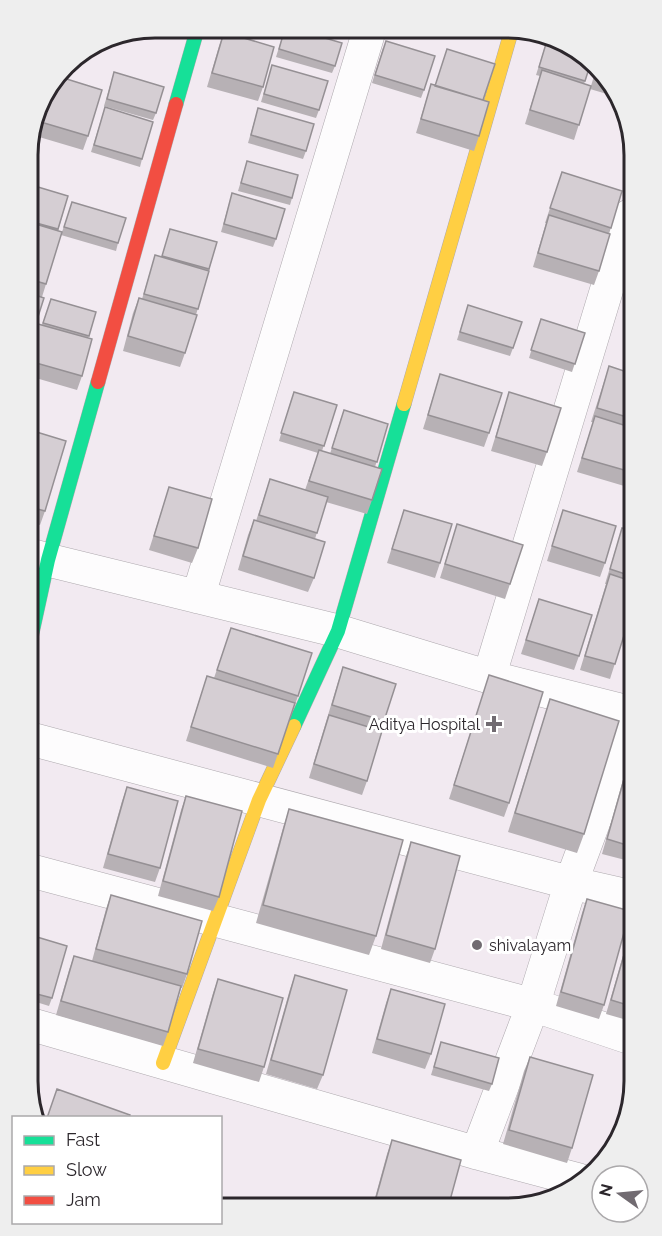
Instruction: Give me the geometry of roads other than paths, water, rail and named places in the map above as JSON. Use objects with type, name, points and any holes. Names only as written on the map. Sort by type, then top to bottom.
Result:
[{"type":"street","points":[[195,38],[39,558],[338,631],[489,676],[624,711]]},
{"type":"street","points":[[198,597],[367,38]]},
{"type":"street","points":[[162,1063],[259,800],[338,631],[509,38]]},
{"type":"street","points":[[489,676],[624,232]]},
{"type":"street","points":[[38,741],[571,883],[624,895]]},
{"type":"street","points":[[477,1153],[533,1005],[571,883],[624,741]]},
{"type":"street","points":[[38,873],[533,1005],[624,1036]]},
{"type":"street","points":[[38,1026],[573,1178]]},
{"type":"place","name":"Aditya Hospital","points":[[494,724]]},
{"type":"place","name":"shivalayam","points":[[477,945]]}]
